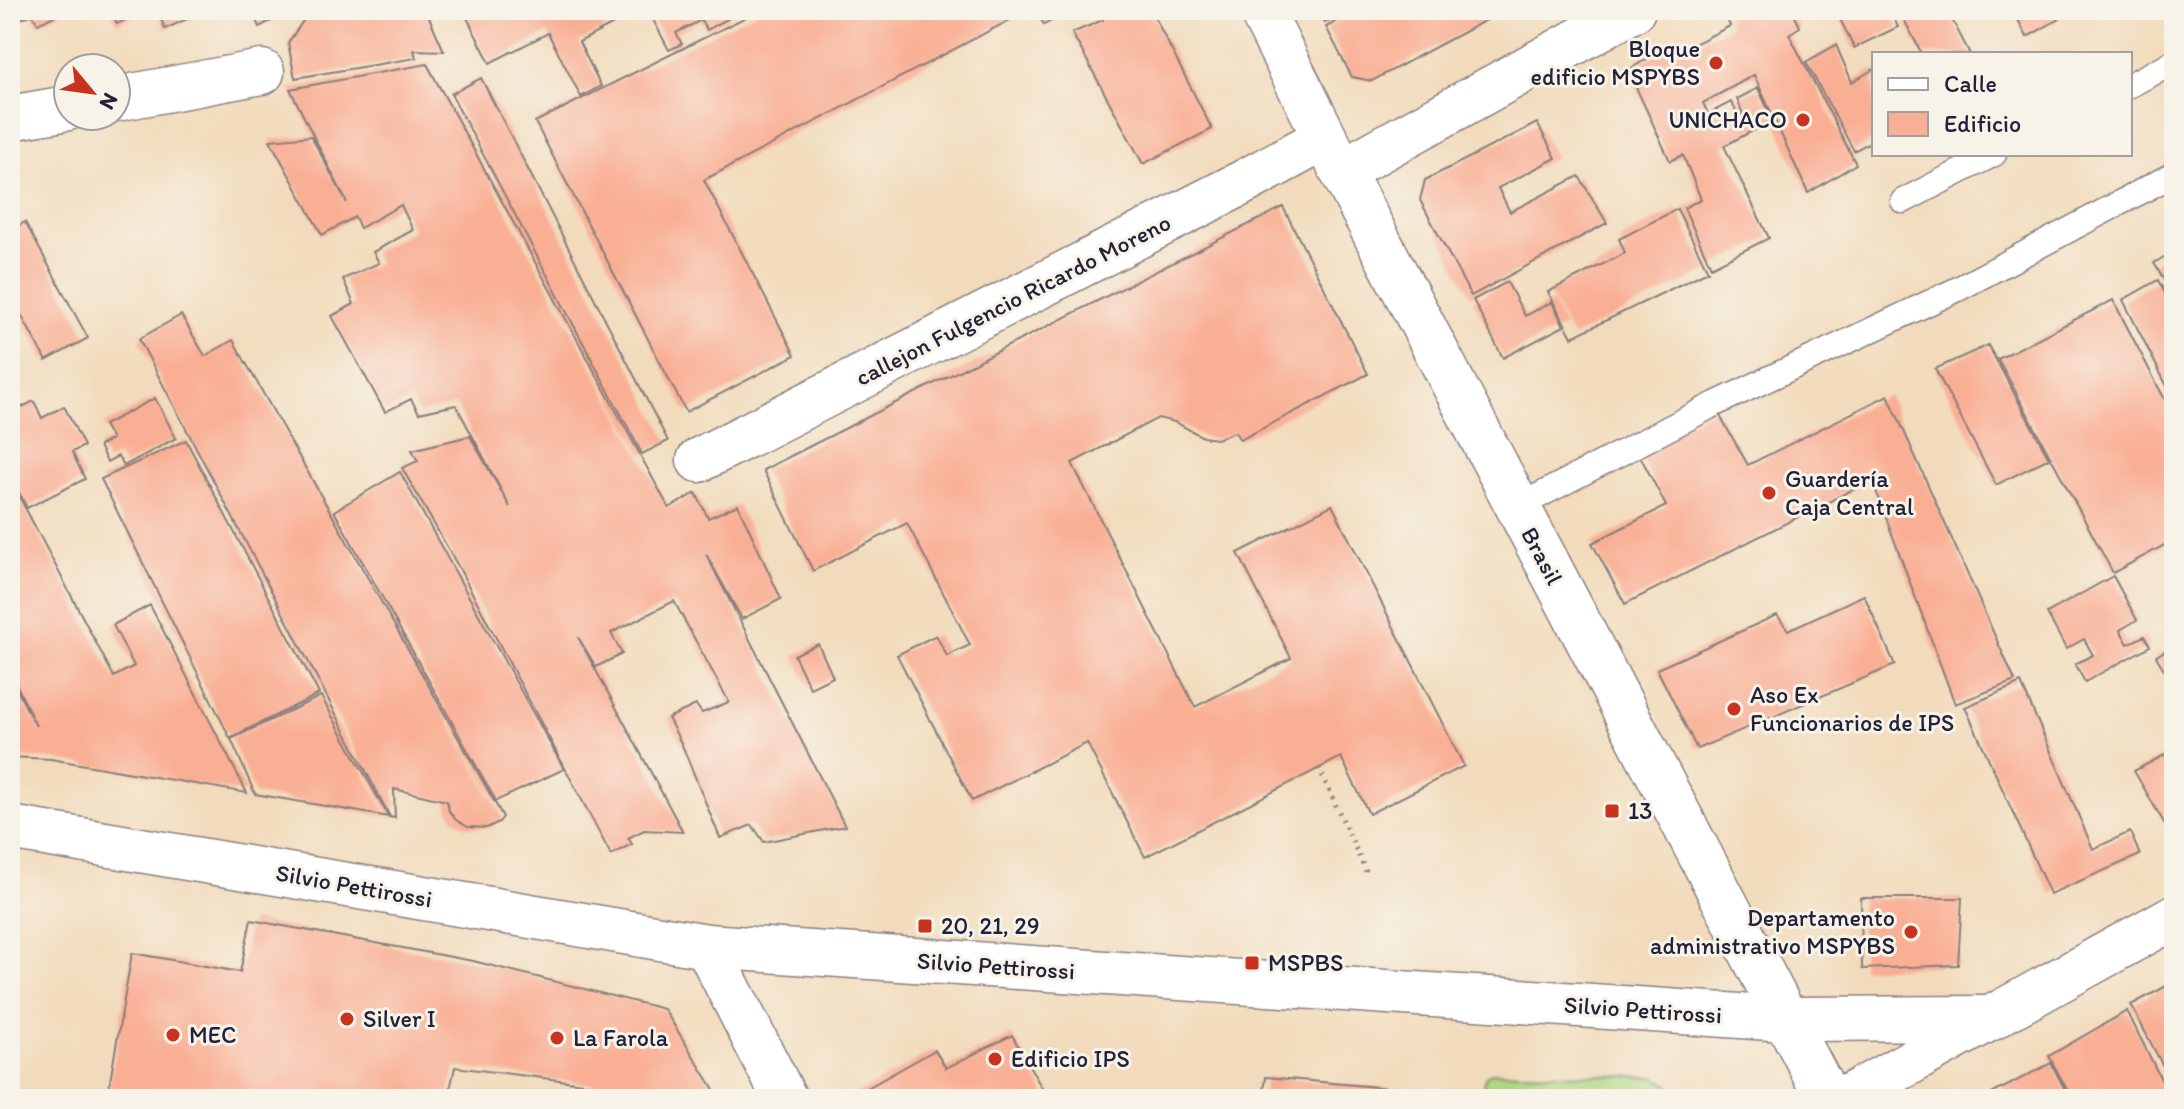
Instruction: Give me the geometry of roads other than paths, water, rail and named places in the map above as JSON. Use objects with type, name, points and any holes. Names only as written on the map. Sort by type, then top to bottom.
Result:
[{"type":"main road","name":"Brasil","points":[[1261,10],[1517,507],[1828,1099]]},
{"type":"main road","name":"callejon Fulgencio Ricardo Moreno","points":[[699,460],[1230,189],[1334,155],[1633,10]]},
{"type":"main road","points":[[132,96],[262,72]]},
{"type":"main road","points":[[10,118],[52,111]]},
{"type":"main road","name":"Silvio Pettirossi","points":[[10,828],[707,946],[1785,1019],[1992,1018]]},
{"type":"main road","points":[[1844,1099],[2174,917]]},
{"type":"main road","points":[[707,946],[785,1099]]},
{"type":"lane","points":[[2132,84],[2174,62]]},
{"type":"lane","points":[[1903,201],[1990,156]]},
{"type":"lane","points":[[1517,507],[1715,404],[1958,289],[2174,174]]},
{"type":"place","name":"Bloque edificio MSPYBS","points":[[1716,63]]},
{"type":"place","name":"UNICHACO","points":[[1803,120]]},
{"type":"place","name":"Guardería Caja Central","points":[[1769,493]]},
{"type":"place","name":"Aso Ex Funcionarios de IPS","points":[[1734,709]]},
{"type":"place","name":"13","points":[[1612,811]]},
{"type":"place","name":"20, 21, 29","points":[[925,926]]},
{"type":"place","name":"Departamento administrativo MSPYBS","points":[[1911,932]]},
{"type":"place","name":"MSPBS","points":[[1252,963]]},
{"type":"place","name":"Silver I","points":[[347,1019]]},
{"type":"place","name":"MEC","points":[[173,1035]]},
{"type":"place","name":"La Farola","points":[[557,1038]]},
{"type":"place","name":"Edificio IPS","points":[[995,1059]]}]
